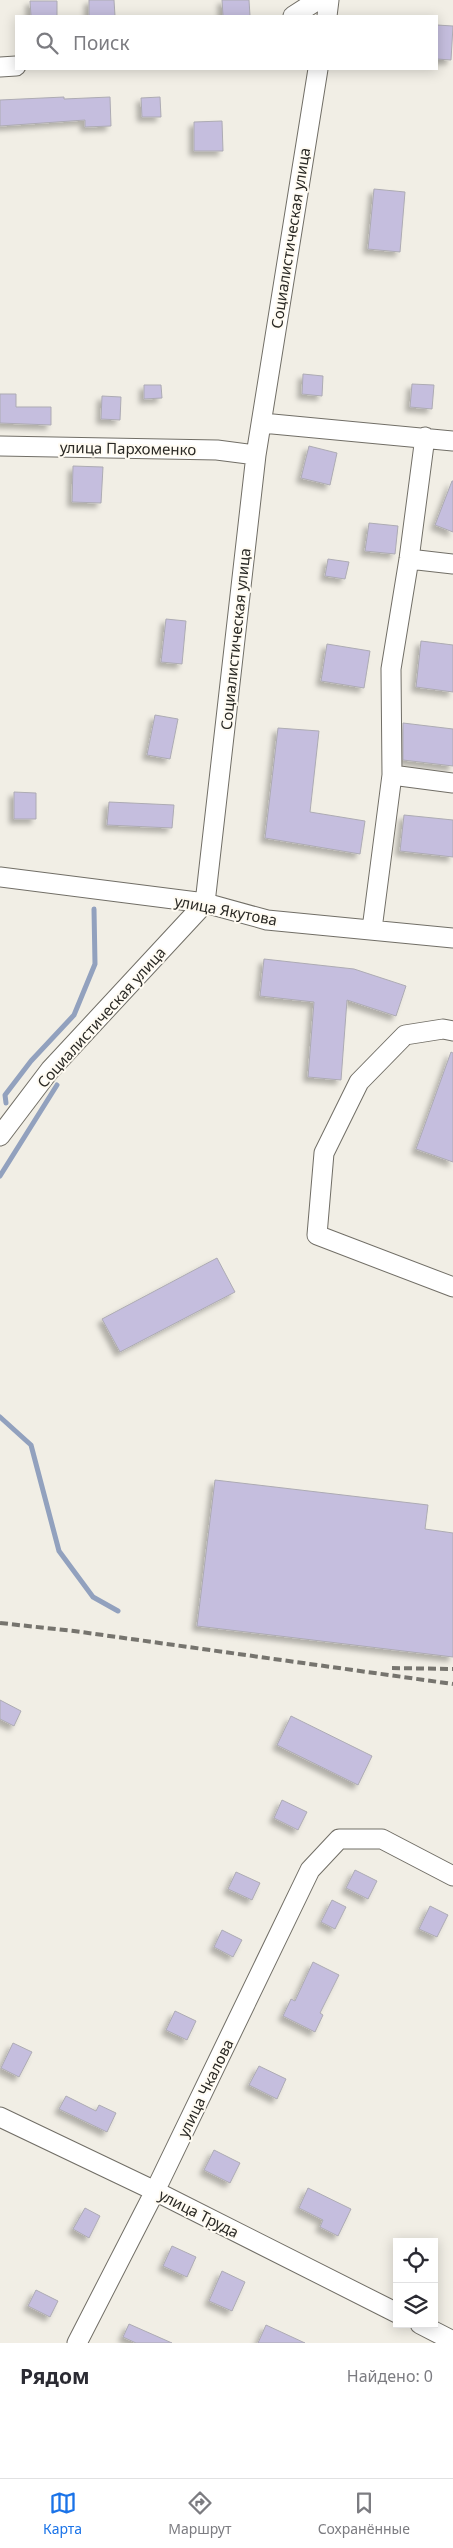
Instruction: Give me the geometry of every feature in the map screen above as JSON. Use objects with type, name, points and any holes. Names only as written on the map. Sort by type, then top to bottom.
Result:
[{"type":"street","points":[[295,15],[318,0]]},
{"type":"street","points":[[327,15],[329,0]]},
{"type":"street","points":[[0,67],[15,66]]},
{"type":"street","name":"Социалистическая улица","points":[[0,1136],[50,1070],[205,903],[256,455],[318,70]]},
{"type":"street","points":[[262,423],[453,442]]},
{"type":"street","points":[[372,929],[392,775],[391,669],[409,560],[425,438]]},
{"type":"street","name":"улица Пархоменко","points":[[0,446],[217,450],[256,455]]},
{"type":"street","points":[[409,560],[453,564]]},
{"type":"street","points":[[392,775],[453,783]]},
{"type":"street","name":"улица Якутова","points":[[0,877],[205,903],[267,920],[453,938]]},
{"type":"street","points":[[453,1031],[443,1029],[405,1035],[359,1082],[324,1153],[317,1235],[453,1287]]},
{"type":"street","name":"улица Чкалова","points":[[77,2343],[155,2191],[310,1870],[340,1839],[382,1839],[453,1876]]},
{"type":"street","name":"улица Труда","points":[[0,2117],[155,2191],[393,2311]]},
{"type":"street","points":[[428,2328],[453,2341]]},
{"type":"building","points":[[89,0],[114,0],[115,15],[89,15]]},
{"type":"building","points":[[222,0],[249,0],[250,15],[223,15]]},
{"type":"building","points":[[30,1],[57,1],[57,15],[31,15]]},
{"type":"building","points":[[438,25],[453,26],[451,60],[438,59]]},
{"type":"building","points":[[64,97],[64,99],[110,97],[111,126],[85,127],[85,120],[0,126],[0,100]]},
{"type":"building","points":[[160,97],[161,117],[142,117],[141,98]]},
{"type":"building","points":[[222,121],[223,151],[194,151],[194,122]]},
{"type":"building","points":[[374,189],[405,192],[400,252],[368,249]]},
{"type":"building","points":[[303,374],[323,376],[322,396],[302,394]]},
{"type":"building","points":[[412,384],[434,385],[432,409],[410,407]]},
{"type":"building","points":[[144,385],[161,385],[162,398],[144,399]]},
{"type":"building","points":[[0,394],[16,394],[16,407],[51,407],[51,425],[0,423]]},
{"type":"building","points":[[102,396],[121,397],[120,420],[101,419]]},
{"type":"building","points":[[309,446],[337,453],[330,485],[301,478]]},
{"type":"building","points":[[73,466],[103,467],[101,503],[72,502]]},
{"type":"building","points":[[453,481],[453,532],[435,525]]},
{"type":"building","points":[[369,523],[398,526],[395,554],[365,551]]},
{"type":"building","points":[[328,559],[349,562],[345,579],[325,576]]},
{"type":"building","points":[[166,619],[186,621],[182,664],[161,662]]},
{"type":"building","points":[[421,641],[453,645],[453,692],[416,687]]},
{"type":"building","points":[[327,644],[370,651],[364,688],[321,681]]},
{"type":"building","points":[[155,715],[178,719],[170,759],[147,755]]},
{"type":"building","points":[[403,723],[453,729],[453,766],[403,760]]},
{"type":"building","points":[[278,728],[319,731],[310,812],[365,821],[360,854],[265,838]]},
{"type":"building","points":[[14,792],[36,793],[36,819],[14,819]]},
{"type":"building","points":[[109,802],[174,805],[172,828],[107,825]]},
{"type":"building","points":[[404,815],[453,820],[453,857],[400,851]]},
{"type":"building","points":[[264,959],[354,969],[406,986],[396,1016],[347,1000],[341,1080],[308,1077],[314,1002],[260,996]]},
{"type":"building","points":[[451,1052],[453,1053],[453,1162],[416,1149]]},
{"type":"building","points":[[217,1258],[235,1292],[120,1352],[102,1319]]},
{"type":"building","points":[[215,1480],[428,1505],[425,1529],[453,1533],[453,1657],[197,1626]]},
{"type":"building","points":[[0,1700],[21,1711],[14,1726],[0,1719]]},
{"type":"building","points":[[291,1716],[372,1756],[358,1785],[277,1745]]},
{"type":"building","points":[[282,1800],[307,1812],[298,1830],[274,1818]]},
{"type":"building","points":[[355,1870],[377,1881],[368,1899],[346,1888]]},
{"type":"building","points":[[236,1872],[260,1883],[252,1900],[228,1889]]},
{"type":"building","points":[[332,1900],[346,1907],[335,1929],[321,1922]]},
{"type":"building","points":[[430,1906],[448,1915],[437,1937],[419,1929]]},
{"type":"building","points":[[222,1930],[242,1940],[233,1957],[214,1947]]},
{"type":"building","points":[[313,1962],[339,1975],[320,2013],[323,2015],[315,2032],[283,2016],[291,1999],[295,2001]]},
{"type":"building","points":[[175,2011],[196,2021],[187,2040],[166,2030]]},
{"type":"building","points":[[13,2043],[32,2052],[19,2077],[1,2068]]},
{"type":"building","points":[[259,2066],[286,2079],[277,2099],[249,2085]]},
{"type":"building","points":[[66,2096],[96,2111],[99,2105],[116,2113],[107,2132],[59,2109]]},
{"type":"building","points":[[214,2150],[240,2163],[230,2183],[204,2170]]},
{"type":"building","points":[[308,2188],[351,2209],[338,2236],[320,2227],[323,2220],[299,2208]]},
{"type":"building","points":[[85,2208],[100,2216],[89,2238],[73,2229]]},
{"type":"building","points":[[172,2246],[196,2257],[187,2277],[163,2266]]},
{"type":"building","points":[[222,2271],[245,2282],[232,2311],[209,2301]]},
{"type":"building","points":[[36,2290],[58,2301],[50,2317],[28,2306]]},
{"type":"building","points":[[129,2324],[172,2343],[136,2343],[123,2337]]},
{"type":"building","points":[[266,2325],[305,2343],[258,2343]]},
{"type":"waterway","points":[[6,1103],[5,1095],[31,1061],[74,1015],[95,964],[94,909]]},
{"type":"waterway","points":[[0,1176],[57,1085]]},
{"type":"waterway","points":[[0,1417],[31,1445],[59,1551],[93,1597],[118,1611]]},
{"type":"railway","points":[[0,1623],[74,1631],[453,1684]]},
{"type":"railway","points":[[392,1668],[453,1669]]}]
